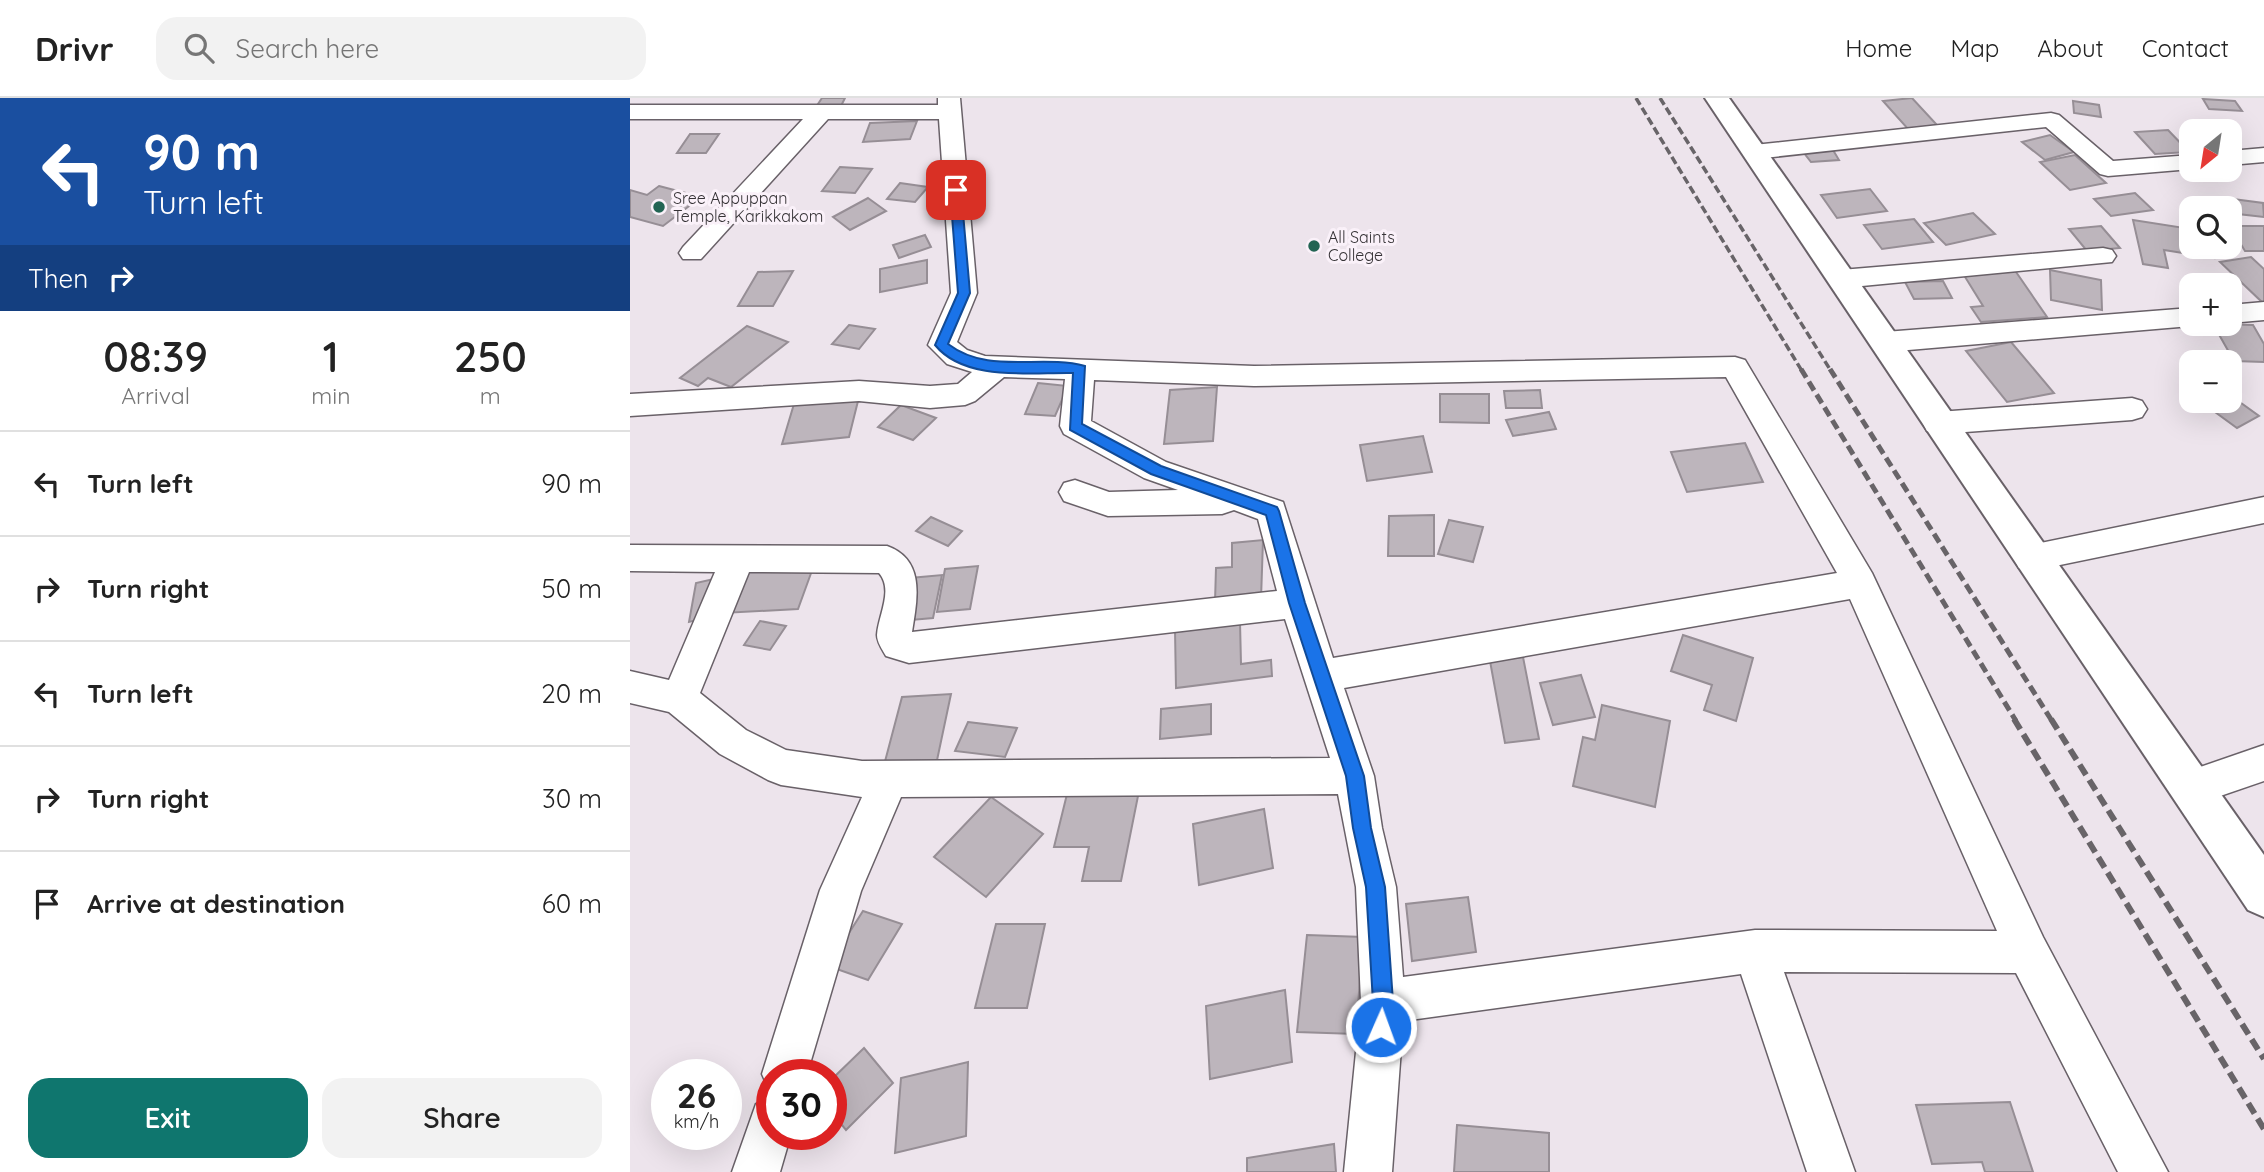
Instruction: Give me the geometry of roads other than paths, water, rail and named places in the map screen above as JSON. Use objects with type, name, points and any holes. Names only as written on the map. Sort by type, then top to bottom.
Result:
[{"type":"main road","points":[[1717,98],[2264,894]]},
{"type":"street","points":[[630,130],[640,112],[729,105],[822,112],[949,105],[964,293],[942,345],[957,357],[997,367],[1254,376],[1735,367],[1860,583],[2028,952],[2144,1172]]},
{"type":"street","points":[[692,253],[822,112]]},
{"type":"street","points":[[1754,152],[2051,120],[2108,169],[2179,163]]},
{"type":"street","points":[[2242,157],[2264,155]]},
{"type":"street","points":[[1841,279],[2103,256]]},
{"type":"street","points":[[2242,313],[2264,311]]},
{"type":"street","points":[[1885,342],[2179,318]]},
{"type":"street","points":[[630,405],[859,391],[930,397],[965,394],[997,367]]},
{"type":"street","points":[[1080,369],[1075,426],[1156,470],[1272,511],[1297,603],[1355,776],[1362,828],[1376,887],[1383,1002],[1368,1172]]},
{"type":"street","points":[[1938,423],[2132,408]]},
{"type":"street","points":[[1075,492],[1108,505],[1243,501]]},
{"type":"street","points":[[2031,558],[2264,510]]},
{"type":"street","points":[[630,558],[887,561],[898,569],[902,583],[894,638],[898,645],[909,648],[1297,603]]},
{"type":"street","points":[[679,698],[712,626],[737,559]]},
{"type":"street","points":[[1322,676],[1860,583]]},
{"type":"street","points":[[630,687],[679,698],[733,743],[781,767],[862,779],[1355,776]]},
{"type":"street","points":[[2191,788],[2264,763]]},
{"type":"street","points":[[790,1059],[841,890],[889,779]]},
{"type":"street","points":[[1383,1002],[1755,951],[2028,952]]},
{"type":"street","points":[[1755,951],[1831,1172]]},
{"type":"street","points":[[756,1172],[763,1150]]},
{"type":"railway","points":[[1636,98],[1802,371]]},
{"type":"railway","points":[[1660,98],[1831,371]]},
{"type":"railway","points":[[1801,369],[2016,721]]},
{"type":"railway","points":[[1830,369],[2052,721]]},
{"type":"railway","points":[[2014,719],[2264,1129]]},
{"type":"railway","points":[[2051,719],[2264,1059]]},
{"type":"place","name":"Sree Appuppan Temple, Karikkakom","points":[[659,207]]},
{"type":"place","name":"All Saints College","points":[[1314,246]]}]
